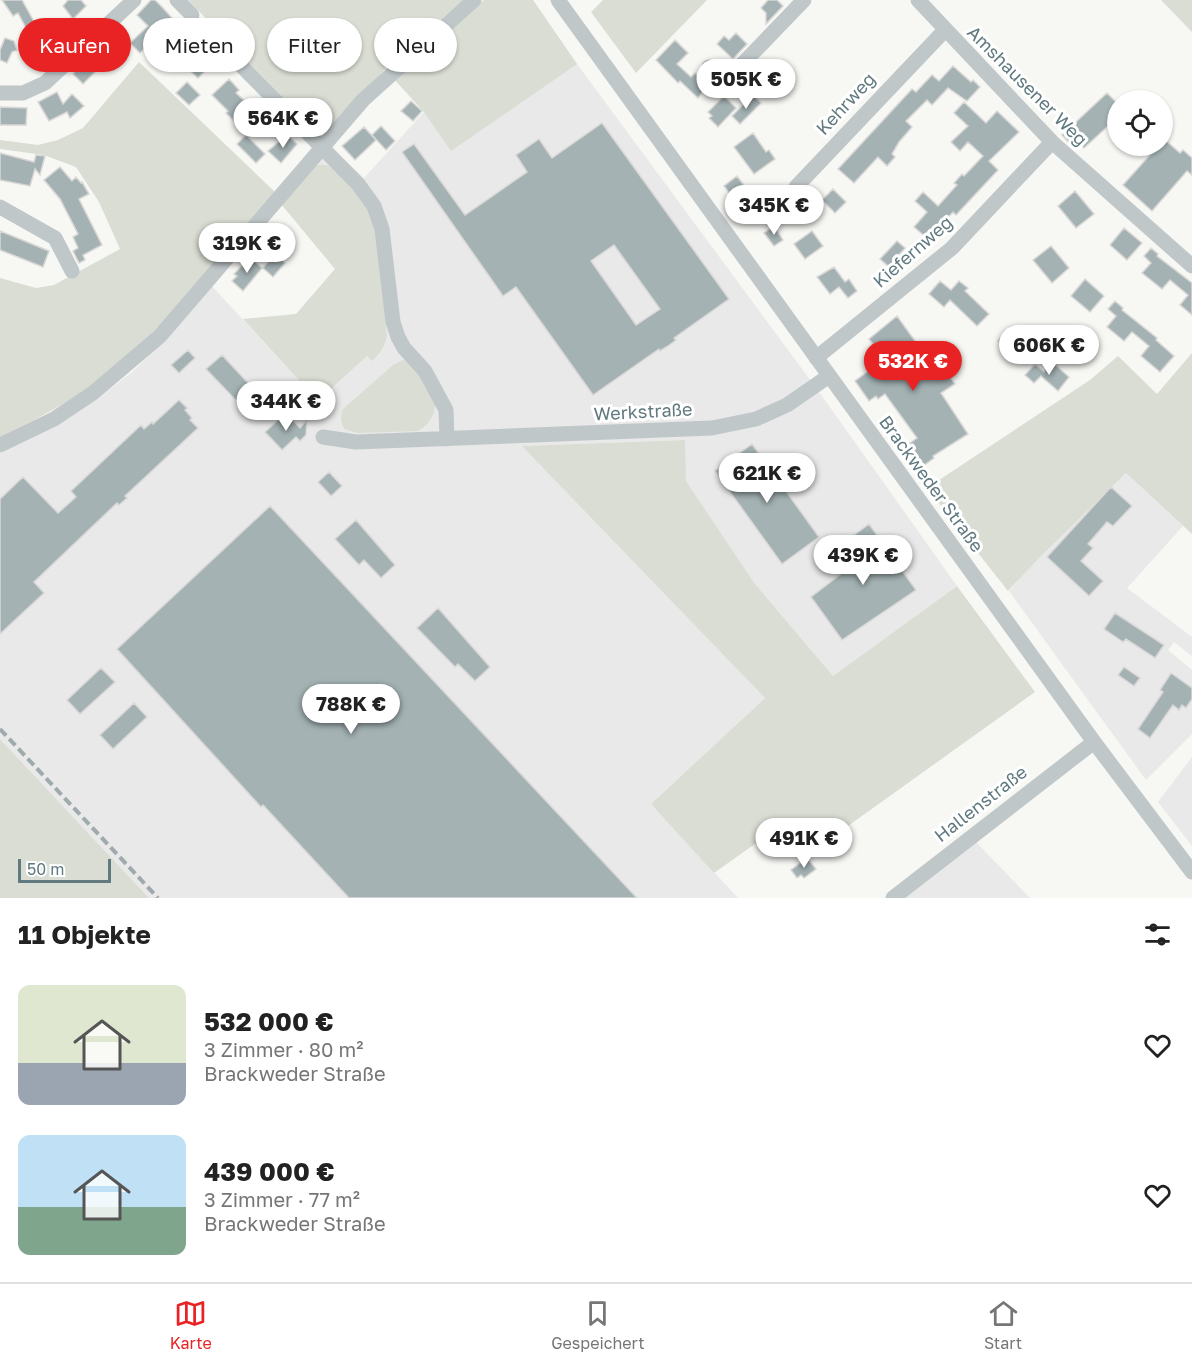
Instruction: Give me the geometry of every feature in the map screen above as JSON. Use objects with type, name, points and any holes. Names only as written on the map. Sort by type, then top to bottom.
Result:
[{"type":"street","points":[[0,93],[23,93],[45,83],[134,0]]},
{"type":"street","points":[[177,0],[192,15]]},
{"type":"street","points":[[0,445],[54,419],[127,366],[160,336],[363,100],[474,0]]},
{"type":"street","name":"Brackweder Straße","points":[[558,0],[1094,742],[1192,872]]},
{"type":"street","points":[[709,68],[724,82],[804,0]]},
{"type":"street","name":"Amshausener Weg","points":[[918,0],[1052,142],[1192,266]]},
{"type":"street","name":"Kehrweg","points":[[793,214],[796,187],[945,30]]},
{"type":"street","points":[[247,72],[358,184],[374,206],[382,228],[393,322],[404,348],[425,371],[446,410],[447,439]]},
{"type":"street","name":"Kiefernweg","points":[[816,358],[952,248],[1052,142]]},
{"type":"street","points":[[0,207],[55,238],[72,271]]},
{"type":"street","name":"Werkstraße","points":[[323,437],[357,442],[712,428],[756,419],[787,405],[829,376]]},
{"type":"street","name":"Hallenstraße","points":[[892,898],[1094,742]]},
{"type":"shaded area","points":[[188,0],[463,0],[442,18],[374,18],[374,72],[382,72],[322,135],[255,69],[255,18],[206,18]]},
{"type":"shaded area","points":[[484,0],[533,0],[577,64],[822,396],[957,586],[833,676],[755,584],[686,481],[684,440],[523,446],[765,698],[651,804],[738,898],[149,898],[0,739],[0,453],[56,426],[99,398],[132,372],[165,340],[211,285],[306,388],[318,408],[325,394],[387,335],[377,230],[309,171],[331,143],[333,149],[364,178],[424,112],[394,79],[402,72],[457,72],[457,24]]},
{"type":"shaded area","points":[[484,0],[533,0],[577,64],[451,151],[424,112],[394,79],[402,72],[457,72],[457,24]]},
{"type":"shaded area","points":[[603,0],[707,0],[636,73],[591,12]]},
{"type":"shaded area","points":[[1161,0],[1192,0],[1192,32]]},
{"type":"shaded area","points":[[139,62],[143,66],[143,72],[149,72],[275,192],[188,296],[140,345],[88,388],[0,437],[0,278],[36,288],[54,285],[120,249],[99,202],[76,167],[44,155],[0,149],[0,140],[38,145],[58,140],[83,128]]},
{"type":"shaded area","points":[[318,165],[336,169],[369,209],[376,230],[387,335],[375,358],[372,361],[367,356],[325,394],[329,398],[318,408],[306,388],[243,319],[296,314],[335,269],[281,204],[309,171]]},
{"type":"shaded area","points":[[1192,353],[1192,534],[1126,473],[1008,591],[927,488],[1090,380],[1118,356],[1157,394]]},
{"type":"shaded area","points":[[403,360],[412,363],[436,401],[433,415],[426,425],[418,431],[358,433],[344,429],[341,420],[342,410],[393,365]]},
{"type":"shaded area","points":[[685,440],[686,481],[755,584],[833,676],[957,586],[1035,692],[806,856],[780,826],[714,873],[651,804],[765,698],[522,446]]},
{"type":"shaded area","points":[[1126,473],[1183,526],[1127,588],[1192,637],[1192,656],[1174,642],[1168,650],[1192,670],[1192,734],[1146,780],[1009,591],[1038,558]]},
{"type":"shaded area","points":[[0,739],[149,898],[0,898]]},
{"type":"shaded area","points":[[1192,757],[1192,846],[1158,802]]},
{"type":"shaded area","points":[[975,841],[1030,898],[899,898]]},
{"type":"building","points":[[2,0],[22,0],[32,18],[21,18],[18,13],[13,16]]},
{"type":"building","points":[[68,0],[81,0],[86,6],[72,18],[63,6]]},
{"type":"building","points":[[151,0],[155,0],[172,18],[143,18],[143,21],[137,15]]},
{"type":"building","points":[[768,0],[777,0],[783,6],[766,24],[766,13],[761,8]]},
{"type":"building","points":[[143,31],[143,50],[140,53],[131,42]]},
{"type":"building","points":[[736,33],[747,44],[733,59],[717,44],[724,36],[729,40]]},
{"type":"building","points":[[5,38],[14,41],[17,50],[12,52],[7,63],[0,60],[0,50]]},
{"type":"building","points":[[675,40],[688,53],[677,64],[691,77],[695,73],[708,85],[698,98],[680,81],[678,83],[656,60]]},
{"type":"building","points":[[953,66],[980,87],[967,101],[948,88],[932,105],[927,100],[906,121],[912,127],[899,142],[892,154],[895,157],[887,166],[878,157],[854,183],[838,169],[912,89],[916,92],[932,75],[939,81]]},
{"type":"building","points":[[753,67],[764,77],[751,91],[740,81]]},
{"type":"building","points":[[74,72],[95,72],[83,84],[73,74]]},
{"type":"building","points":[[191,72],[204,72],[198,78]]},
{"type":"building","points":[[229,79],[239,90],[236,93],[260,117],[245,132],[212,95]]},
{"type":"building","points":[[187,82],[200,95],[189,105],[176,93]]},
{"type":"building","points":[[57,92],[63,104],[72,94],[84,106],[70,118],[67,112],[49,121],[38,102]]},
{"type":"building","points":[[1107,93],[1107,127],[1084,148],[1076,140],[1071,145],[1062,135]]},
{"type":"building","points":[[753,95],[761,103],[740,124],[732,116]]},
{"type":"building","points":[[724,96],[736,108],[718,127],[709,118],[712,116],[708,112]]},
{"type":"building","points":[[411,101],[422,111],[413,121],[401,111]]},
{"type":"building","points":[[964,102],[986,123],[997,111],[1019,132],[989,161],[998,170],[956,215],[953,212],[928,239],[914,227],[927,212],[915,201],[923,192],[938,206],[957,185],[954,183],[962,174],[964,176],[983,156],[968,142],[960,151],[951,142],[968,126],[954,113]]},
{"type":"building","points":[[0,107],[27,108],[26,125],[0,125]]},
{"type":"building","points":[[602,123],[729,299],[674,338],[676,340],[668,346],[660,351],[659,349],[593,395],[516,287],[503,296],[402,152],[414,144],[465,215],[527,172],[516,155],[539,139],[552,158]],"holes":[[[614,245],[660,309],[636,325],[591,261]]]},
{"type":"building","points":[[381,126],[395,141],[386,150],[372,135]]},
{"type":"building","points":[[364,127],[376,140],[355,160],[342,146]]},
{"type":"building","points":[[753,133],[766,152],[769,150],[775,159],[754,174],[734,147]]},
{"type":"building","points":[[246,135],[265,154],[256,163],[237,144]]},
{"type":"building","points":[[287,135],[297,144],[281,163],[268,151]]},
{"type":"building","points":[[1173,147],[1180,153],[1183,150],[1192,158],[1192,175],[1187,171],[1152,211],[1123,185],[1149,156],[1173,156]]},
{"type":"building","points":[[0,153],[34,162],[36,155],[45,156],[40,175],[35,169],[30,186],[0,180]]},
{"type":"building","points":[[60,167],[72,181],[76,177],[82,182],[89,194],[79,199],[102,245],[83,255],[85,260],[79,263],[73,251],[78,248],[73,237],[78,234],[60,199],[44,180]]},
{"type":"building","points":[[737,176],[749,192],[736,202],[724,186]]},
{"type":"building","points":[[833,189],[846,202],[835,213],[822,200]]},
{"type":"building","points":[[1075,191],[1094,214],[1076,228],[1058,206]]},
{"type":"building","points":[[774,226],[783,240],[774,246],[764,233]]},
{"type":"building","points":[[1124,228],[1142,243],[1127,260],[1110,245]]},
{"type":"building","points":[[0,231],[49,251],[43,267],[0,250]]},
{"type":"building","points":[[812,231],[823,246],[805,259],[794,244]]},
{"type":"building","points":[[897,241],[905,248],[899,255],[907,261],[896,273],[880,259]]},
{"type":"building","points":[[1051,246],[1069,268],[1052,283],[1033,260]]},
{"type":"building","points":[[1151,248],[1158,254],[1157,256],[1192,283],[1192,315],[1180,305],[1188,295],[1170,280],[1162,289],[1142,273],[1151,263],[1144,256]]},
{"type":"building","points":[[275,254],[285,263],[273,277],[263,268]]},
{"type":"building","points":[[250,257],[262,268],[243,291],[232,281],[237,276],[234,274]]},
{"type":"building","points":[[834,267],[845,282],[849,279],[857,291],[848,298],[839,287],[830,294],[817,277]]},
{"type":"building","points":[[1085,279],[1104,296],[1090,312],[1071,296]]},
{"type":"building","points":[[940,281],[951,290],[959,281],[968,288],[965,291],[989,314],[977,326],[950,300],[944,307],[929,294]]},
{"type":"building","points":[[1115,301],[1123,308],[1122,310],[1157,338],[1156,340],[1174,356],[1160,372],[1141,356],[1149,346],[1132,332],[1124,341],[1107,327],[1116,316],[1108,309]]},
{"type":"building","points":[[897,316],[925,355],[930,351],[955,384],[941,393],[968,434],[933,456],[934,458],[919,469],[913,461],[907,461],[909,455],[903,448],[917,438],[885,394],[869,401],[855,381],[878,364],[876,362],[883,357],[869,339]]},
{"type":"building","points":[[1011,327],[1025,339],[1012,353],[998,341]]},
{"type":"building","points":[[188,350],[195,358],[179,373],[171,365]]},
{"type":"building","points":[[222,355],[249,384],[242,390],[257,406],[249,414],[206,369]]},
{"type":"building","points":[[1052,362],[1069,377],[1058,391],[1041,376],[1034,383],[1025,375],[1035,364],[1044,372]]},
{"type":"building","points":[[179,400],[187,408],[185,410],[192,418],[190,420],[198,428],[125,496],[127,498],[119,505],[117,503],[34,582],[44,593],[0,634],[0,499],[23,477],[58,513],[76,497],[71,491],[141,425],[144,429],[152,422],[153,424]]},
{"type":"building","points":[[286,413],[300,428],[307,420],[306,435],[300,441],[296,437],[282,450],[265,432]]},
{"type":"building","points":[[752,444],[819,537],[782,564],[715,471]]},
{"type":"building","points":[[329,472],[342,486],[331,496],[318,482]]},
{"type":"building","points":[[1111,487],[1132,506],[1113,526],[1107,522],[1088,544],[1093,548],[1081,561],[1103,581],[1089,596],[1047,557]]},
{"type":"building","points":[[270,506],[637,898],[349,898],[263,805],[261,807],[117,649]]},
{"type":"building","points":[[356,520],[395,565],[381,578],[364,560],[359,565],[335,539]]},
{"type":"building","points":[[869,524],[916,590],[842,640],[811,597],[859,560],[846,541]]},
{"type":"building","points":[[438,608],[490,667],[475,681],[458,664],[455,667],[417,628]]},
{"type":"building","points":[[1115,613],[1164,645],[1155,658],[1126,639],[1123,642],[1104,629]]},
{"type":"building","points":[[1124,667],[1140,678],[1134,686],[1118,675]]},
{"type":"building","points":[[101,668],[115,682],[80,714],[67,700]]},
{"type":"building","points":[[1171,673],[1192,688],[1192,699],[1186,708],[1182,705],[1179,710],[1173,705],[1150,738],[1138,729],[1163,692],[1160,690]]},
{"type":"building","points":[[134,703],[147,717],[113,749],[100,735]]},
{"type":"building","points":[[807,858],[816,869],[804,878],[801,875],[797,878],[791,870]]},
{"type":"railway","points":[[0,729],[158,898]]}]
